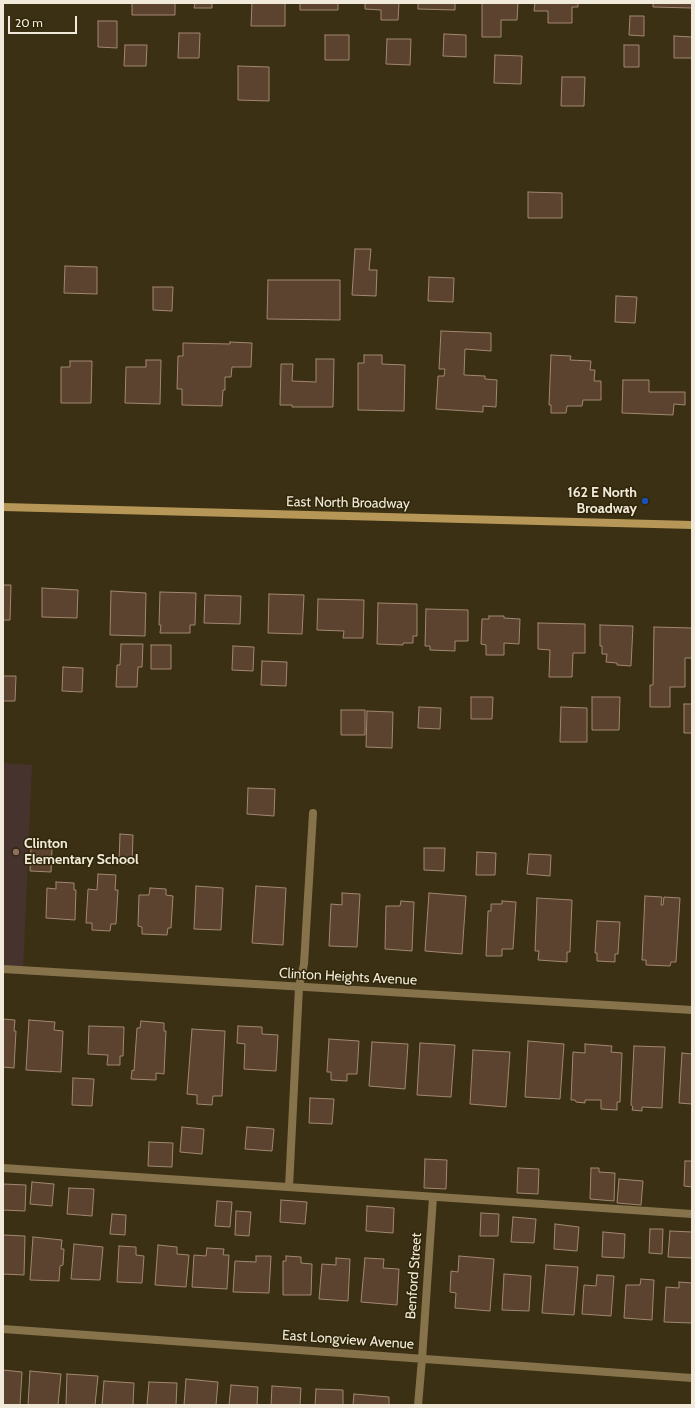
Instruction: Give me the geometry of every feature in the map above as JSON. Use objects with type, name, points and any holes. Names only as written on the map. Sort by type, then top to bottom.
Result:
[{"type":"main road","name":"East North Broadway","points":[[3,507],[692,525]]},
{"type":"street","points":[[289,1187],[299,987],[304,964],[313,813]]},
{"type":"street","name":"Clinton Heights Avenue","points":[[3,969],[692,1010]]},
{"type":"street","points":[[3,1168],[692,1214]]},
{"type":"street","name":"Benford Street","points":[[418,1405],[433,1197]]},
{"type":"street","name":"East Longview Avenue","points":[[3,1329],[692,1378]]},
{"type":"shaded area","name":"Clinton Elementary School","points":[[3,763],[32,765],[23,970],[3,969]]},
{"type":"building","points":[[132,3],[175,3],[175,15],[132,15]]},
{"type":"building","points":[[195,3],[212,3],[212,8],[194,8]]},
{"type":"building","points":[[252,3],[285,3],[285,26],[251,26]]},
{"type":"building","points":[[300,3],[338,3],[338,10],[300,10]]},
{"type":"building","points":[[365,3],[399,3],[398,20],[381,20],[381,10],[365,9]]},
{"type":"building","points":[[418,3],[455,3],[455,10],[418,9]]},
{"type":"building","points":[[482,3],[518,3],[517,20],[501,20],[501,37],[482,37]]},
{"type":"building","points":[[535,3],[578,3],[578,7],[572,7],[572,23],[548,23],[548,11],[534,11]]},
{"type":"building","points":[[653,3],[692,3],[692,8],[653,7]]},
{"type":"building","points":[[630,16],[644,16],[644,36],[629,35]]},
{"type":"building","points":[[98,21],[117,21],[117,48],[98,47]]},
{"type":"building","points":[[179,33],[200,33],[199,58],[178,58]]},
{"type":"building","points":[[444,34],[466,35],[466,57],[443,56]]},
{"type":"building","points":[[325,35],[349,35],[349,60],[325,60]]},
{"type":"building","points":[[674,36],[692,37],[692,58],[674,58]]},
{"type":"building","points":[[387,39],[411,39],[410,65],[386,64]]},
{"type":"building","points":[[125,45],[147,45],[146,66],[124,66]]},
{"type":"building","points":[[624,45],[639,45],[639,67],[624,67]]},
{"type":"building","points":[[495,55],[522,56],[521,84],[494,83]]},
{"type":"building","points":[[238,66],[269,67],[269,101],[238,100]]},
{"type":"building","points":[[562,77],[585,77],[584,106],[561,106]]},
{"type":"building","points":[[528,192],[562,193],[562,218],[528,218]]},
{"type":"building","points":[[355,249],[371,249],[369,270],[377,270],[376,296],[352,295]]},
{"type":"building","points":[[65,266],[97,267],[97,294],[64,293]]},
{"type":"building","points":[[429,277],[454,278],[453,302],[428,301]]},
{"type":"building","points":[[268,280],[340,280],[340,320],[267,319]]},
{"type":"building","points":[[153,287],[173,287],[172,311],[153,310]]},
{"type":"building","points":[[616,296],[637,297],[635,323],[615,322]]},
{"type":"building","points":[[441,331],[491,333],[491,351],[465,349],[464,375],[485,376],[485,379],[497,380],[496,407],[483,406],[483,412],[436,409],[438,376],[444,376],[445,369],[439,369]]},
{"type":"building","points":[[230,342],[252,343],[251,367],[232,367],[231,377],[225,377],[225,390],[223,390],[222,406],[182,405],[182,389],[177,389],[178,356],[183,356],[183,343],[230,344]]},
{"type":"building","points":[[364,355],[382,355],[382,364],[405,365],[404,411],[358,410],[358,363],[364,363]]},
{"type":"building","points":[[551,355],[571,356],[570,360],[591,361],[590,370],[595,370],[594,381],[601,381],[601,400],[583,400],[582,406],[567,406],[566,413],[551,413],[551,405],[549,405]]},
{"type":"building","points":[[316,359],[334,359],[333,407],[292,407],[292,405],[280,405],[281,364],[293,364],[292,381],[316,382]]},
{"type":"building","points":[[146,360],[161,360],[160,404],[125,403],[126,367],[146,367]]},
{"type":"building","points":[[70,361],[92,361],[91,403],[61,403],[61,367],[70,367]]},
{"type":"building","points":[[623,380],[649,380],[649,392],[685,392],[685,405],[674,404],[673,415],[622,413]]},
{"type":"building","points":[[3,585],[11,585],[10,620],[3,620]]},
{"type":"building","points":[[42,588],[78,590],[77,618],[42,617]]},
{"type":"building","points":[[111,591],[146,593],[145,636],[110,635]]},
{"type":"building","points":[[160,592],[196,593],[195,625],[190,625],[190,633],[160,633]]},
{"type":"building","points":[[269,594],[304,595],[302,634],[268,633]]},
{"type":"building","points":[[205,595],[241,596],[240,624],[204,623]]},
{"type":"building","points":[[318,599],[364,600],[363,638],[343,638],[344,631],[317,630]]},
{"type":"building","points":[[378,603],[417,604],[417,636],[413,636],[413,643],[403,643],[403,645],[377,644]]},
{"type":"building","points":[[426,609],[468,610],[468,641],[455,641],[455,651],[430,650],[430,646],[425,646]]},
{"type":"building","points":[[489,616],[504,616],[504,618],[520,619],[519,644],[504,643],[504,655],[486,655],[486,645],[481,644],[482,619],[489,619]]},
{"type":"building","points":[[538,623],[585,624],[585,653],[573,653],[572,677],[549,677],[550,650],[538,649]]},
{"type":"building","points":[[600,625],[633,626],[631,666],[617,665],[617,663],[606,662],[607,654],[602,654],[602,646],[600,646]]},
{"type":"building","points":[[654,627],[692,628],[692,658],[685,658],[685,687],[670,687],[670,707],[650,707],[650,685],[653,685]]},
{"type":"building","points":[[121,644],[143,644],[142,667],[138,667],[137,687],[116,687],[117,665],[120,665]]},
{"type":"building","points":[[151,645],[171,645],[171,669],[151,669]]},
{"type":"building","points":[[233,646],[254,647],[253,671],[232,670]]},
{"type":"building","points":[[262,661],[287,662],[286,686],[261,685]]},
{"type":"building","points":[[63,667],[83,668],[82,692],[62,691]]},
{"type":"building","points":[[3,676],[16,676],[15,701],[3,701]]},
{"type":"building","points":[[471,697],[493,697],[492,719],[471,719]]},
{"type":"building","points":[[592,697],[620,697],[619,730],[592,730]]},
{"type":"building","points":[[684,704],[692,704],[692,733],[684,733]]},
{"type":"building","points":[[419,707],[441,708],[440,729],[418,728]]},
{"type":"building","points":[[561,707],[587,708],[587,742],[560,742]]},
{"type":"building","points":[[341,710],[365,710],[365,735],[341,735]]},
{"type":"building","points":[[367,711],[393,712],[392,748],[366,747]]},
{"type":"building","points":[[248,788],[275,789],[274,816],[247,814]]},
{"type":"building","points":[[120,834],[133,835],[132,864],[119,864]]},
{"type":"building","points":[[31,847],[52,848],[51,872],[30,871]]},
{"type":"building","points":[[424,848],[445,848],[444,871],[424,870]]},
{"type":"building","points":[[477,852],[496,853],[495,875],[476,875]]},
{"type":"building","points":[[529,854],[551,855],[550,876],[527,874]]},
{"type":"building","points":[[98,874],[116,875],[115,890],[118,890],[116,924],[111,924],[110,931],[92,930],[92,923],[86,923],[88,889],[97,890]]},
{"type":"building","points":[[56,882],[74,883],[74,890],[76,890],[75,920],[46,918],[47,888],[56,889]]},
{"type":"building","points":[[196,886],[223,888],[221,930],[194,929]]},
{"type":"building","points":[[256,886],[286,888],[283,945],[252,943]]},
{"type":"building","points":[[150,888],[166,889],[166,895],[173,896],[171,928],[168,928],[167,935],[142,934],[142,927],[138,926],[139,895],[149,895]]},
{"type":"building","points":[[342,893],[360,894],[357,947],[329,946],[331,904],[342,905]]},
{"type":"building","points":[[429,893],[466,896],[462,954],[425,951]]},
{"type":"building","points":[[645,896],[662,897],[661,905],[663,905],[664,897],[680,898],[676,962],[671,962],[670,966],[646,965],[646,960],[642,960]]},
{"type":"building","points":[[537,898],[572,900],[570,952],[567,952],[567,962],[538,960],[539,951],[535,951]]},
{"type":"building","points":[[401,901],[414,902],[412,951],[385,949],[386,906],[400,906]]},
{"type":"building","points":[[502,901],[516,902],[513,949],[502,949],[502,956],[486,956],[488,911],[491,911],[491,904],[502,904]]},
{"type":"building","points":[[597,921],[620,922],[618,954],[615,954],[615,962],[597,961],[597,953],[595,953]]},
{"type":"building","points":[[3,1019],[15,1020],[14,1031],[16,1031],[14,1068],[3,1067]]},
{"type":"building","points":[[29,1020],[55,1022],[54,1030],[63,1031],[61,1072],[26,1070]]},
{"type":"building","points":[[141,1021],[164,1023],[164,1031],[166,1031],[164,1074],[156,1073],[156,1080],[131,1079],[132,1070],[134,1071],[137,1028],[140,1028]]},
{"type":"building","points":[[89,1026],[124,1027],[123,1056],[120,1056],[120,1065],[107,1065],[108,1055],[88,1054]]},
{"type":"building","points":[[238,1026],[262,1027],[262,1034],[278,1035],[276,1071],[244,1069],[245,1044],[237,1043]]},
{"type":"building","points":[[192,1029],[225,1031],[222,1096],[213,1096],[212,1105],[197,1104],[197,1095],[187,1094]]},
{"type":"building","points":[[329,1039],[359,1041],[357,1074],[347,1074],[347,1081],[331,1080],[331,1072],[327,1072]]},
{"type":"building","points":[[528,1041],[564,1044],[560,1099],[525,1097]]},
{"type":"building","points":[[372,1042],[408,1044],[405,1089],[369,1086]]},
{"type":"building","points":[[420,1043],[455,1045],[451,1097],[417,1095]]},
{"type":"building","points":[[585,1044],[612,1046],[611,1052],[622,1053],[620,1102],[617,1102],[617,1110],[601,1109],[601,1100],[585,1100],[585,1103],[571,1100],[573,1052],[585,1053]]},
{"type":"building","points":[[634,1046],[665,1047],[662,1108],[642,1107],[642,1111],[632,1110]]},
{"type":"building","points":[[473,1050],[510,1052],[506,1107],[470,1104]]},
{"type":"building","points":[[682,1053],[692,1054],[692,1104],[679,1103]]},
{"type":"building","points":[[73,1078],[94,1079],[92,1106],[72,1105]]},
{"type":"building","points":[[310,1098],[334,1099],[332,1124],[309,1123]]},
{"type":"building","points":[[182,1127],[204,1129],[202,1154],[180,1152]]},
{"type":"building","points":[[247,1127],[274,1129],[272,1151],[245,1149]]},
{"type":"building","points":[[149,1142],[173,1143],[172,1167],[148,1166]]},
{"type":"building","points":[[425,1159],[447,1160],[446,1189],[424,1188]]},
{"type":"building","points":[[685,1161],[692,1161],[692,1187],[684,1186]]},
{"type":"building","points":[[518,1168],[539,1169],[538,1194],[517,1193]]},
{"type":"building","points":[[591,1168],[599,1168],[599,1172],[615,1173],[614,1201],[590,1199]]},
{"type":"building","points":[[619,1179],[643,1181],[641,1205],[617,1203]]},
{"type":"building","points":[[32,1182],[54,1184],[52,1206],[30,1204]]},
{"type":"building","points":[[3,1184],[26,1185],[25,1211],[3,1210]]},
{"type":"building","points":[[69,1188],[94,1189],[92,1216],[67,1214]]},
{"type":"building","points":[[281,1200],[307,1202],[305,1224],[280,1222]]},
{"type":"building","points":[[217,1201],[232,1202],[230,1227],[215,1226]]},
{"type":"building","points":[[367,1206],[394,1208],[393,1233],[366,1231]]},
{"type":"building","points":[[236,1211],[251,1212],[249,1236],[235,1235]]},
{"type":"building","points":[[481,1213],[499,1214],[498,1236],[480,1236]]},
{"type":"building","points":[[112,1214],[126,1215],[125,1235],[110,1234]]},
{"type":"building","points":[[513,1217],[536,1219],[534,1243],[511,1242]]},
{"type":"building","points":[[555,1224],[579,1227],[577,1251],[554,1249]]},
{"type":"building","points":[[650,1229],[663,1229],[662,1254],[649,1253]]},
{"type":"building","points":[[670,1231],[692,1232],[692,1258],[668,1257]]},
{"type":"building","points":[[603,1232],[625,1234],[624,1258],[602,1257]]},
{"type":"building","points":[[3,1235],[25,1236],[24,1275],[3,1274]]},
{"type":"building","points":[[33,1237],[62,1240],[61,1249],[64,1249],[63,1265],[60,1266],[59,1281],[30,1280]]},
{"type":"building","points":[[74,1244],[103,1247],[100,1280],[71,1279]]},
{"type":"building","points":[[158,1245],[177,1247],[177,1254],[189,1255],[186,1287],[155,1285]]},
{"type":"building","points":[[119,1246],[136,1247],[136,1255],[144,1256],[142,1283],[117,1282]]},
{"type":"building","points":[[207,1248],[224,1249],[223,1255],[229,1255],[227,1289],[192,1287],[194,1255],[206,1256]]},
{"type":"building","points":[[256,1256],[271,1256],[269,1293],[233,1292],[235,1261],[256,1262]]},
{"type":"building","points":[[286,1256],[301,1257],[301,1263],[312,1264],[311,1295],[283,1295],[283,1261],[286,1261]]},
{"type":"building","points":[[459,1256],[494,1259],[490,1311],[455,1308],[456,1293],[450,1292],[451,1271],[458,1272]]},
{"type":"building","points":[[336,1258],[350,1259],[348,1301],[319,1299],[322,1264],[336,1265]]},
{"type":"building","points":[[365,1258],[384,1259],[383,1268],[399,1269],[397,1305],[361,1302]]},
{"type":"building","points":[[546,1265],[578,1267],[574,1315],[542,1313]]},
{"type":"building","points":[[504,1274],[531,1276],[529,1311],[502,1310]]},
{"type":"building","points":[[597,1275],[614,1276],[611,1316],[582,1314],[584,1285],[596,1286]]},
{"type":"building","points":[[641,1279],[654,1280],[652,1320],[624,1318],[626,1285],[640,1285]]},
{"type":"building","points":[[679,1282],[692,1283],[692,1323],[664,1322],[666,1287],[679,1288]]},
{"type":"building","points":[[3,1370],[22,1372],[20,1405],[3,1405]]},
{"type":"building","points":[[30,1371],[61,1374],[58,1405],[28,1405]]},
{"type":"building","points":[[67,1374],[98,1376],[95,1405],[66,1405]]},
{"type":"building","points":[[186,1379],[218,1382],[216,1405],[184,1405]]},
{"type":"building","points":[[104,1381],[134,1383],[133,1405],[102,1405]]},
{"type":"building","points":[[149,1382],[177,1383],[176,1405],[147,1405]]},
{"type":"building","points":[[231,1385],[258,1387],[257,1405],[229,1405]]},
{"type":"building","points":[[272,1386],[301,1388],[300,1405],[271,1405]]},
{"type":"building","points":[[316,1389],[343,1390],[343,1405],[315,1405]]},
{"type":"building","points":[[354,1394],[389,1397],[389,1405],[353,1405]]},
{"type":"place","name":"162 E North Broadway","points":[[645,501]]},
{"type":"place","name":"Clinton Elementary School","points":[[16,852]]}]
